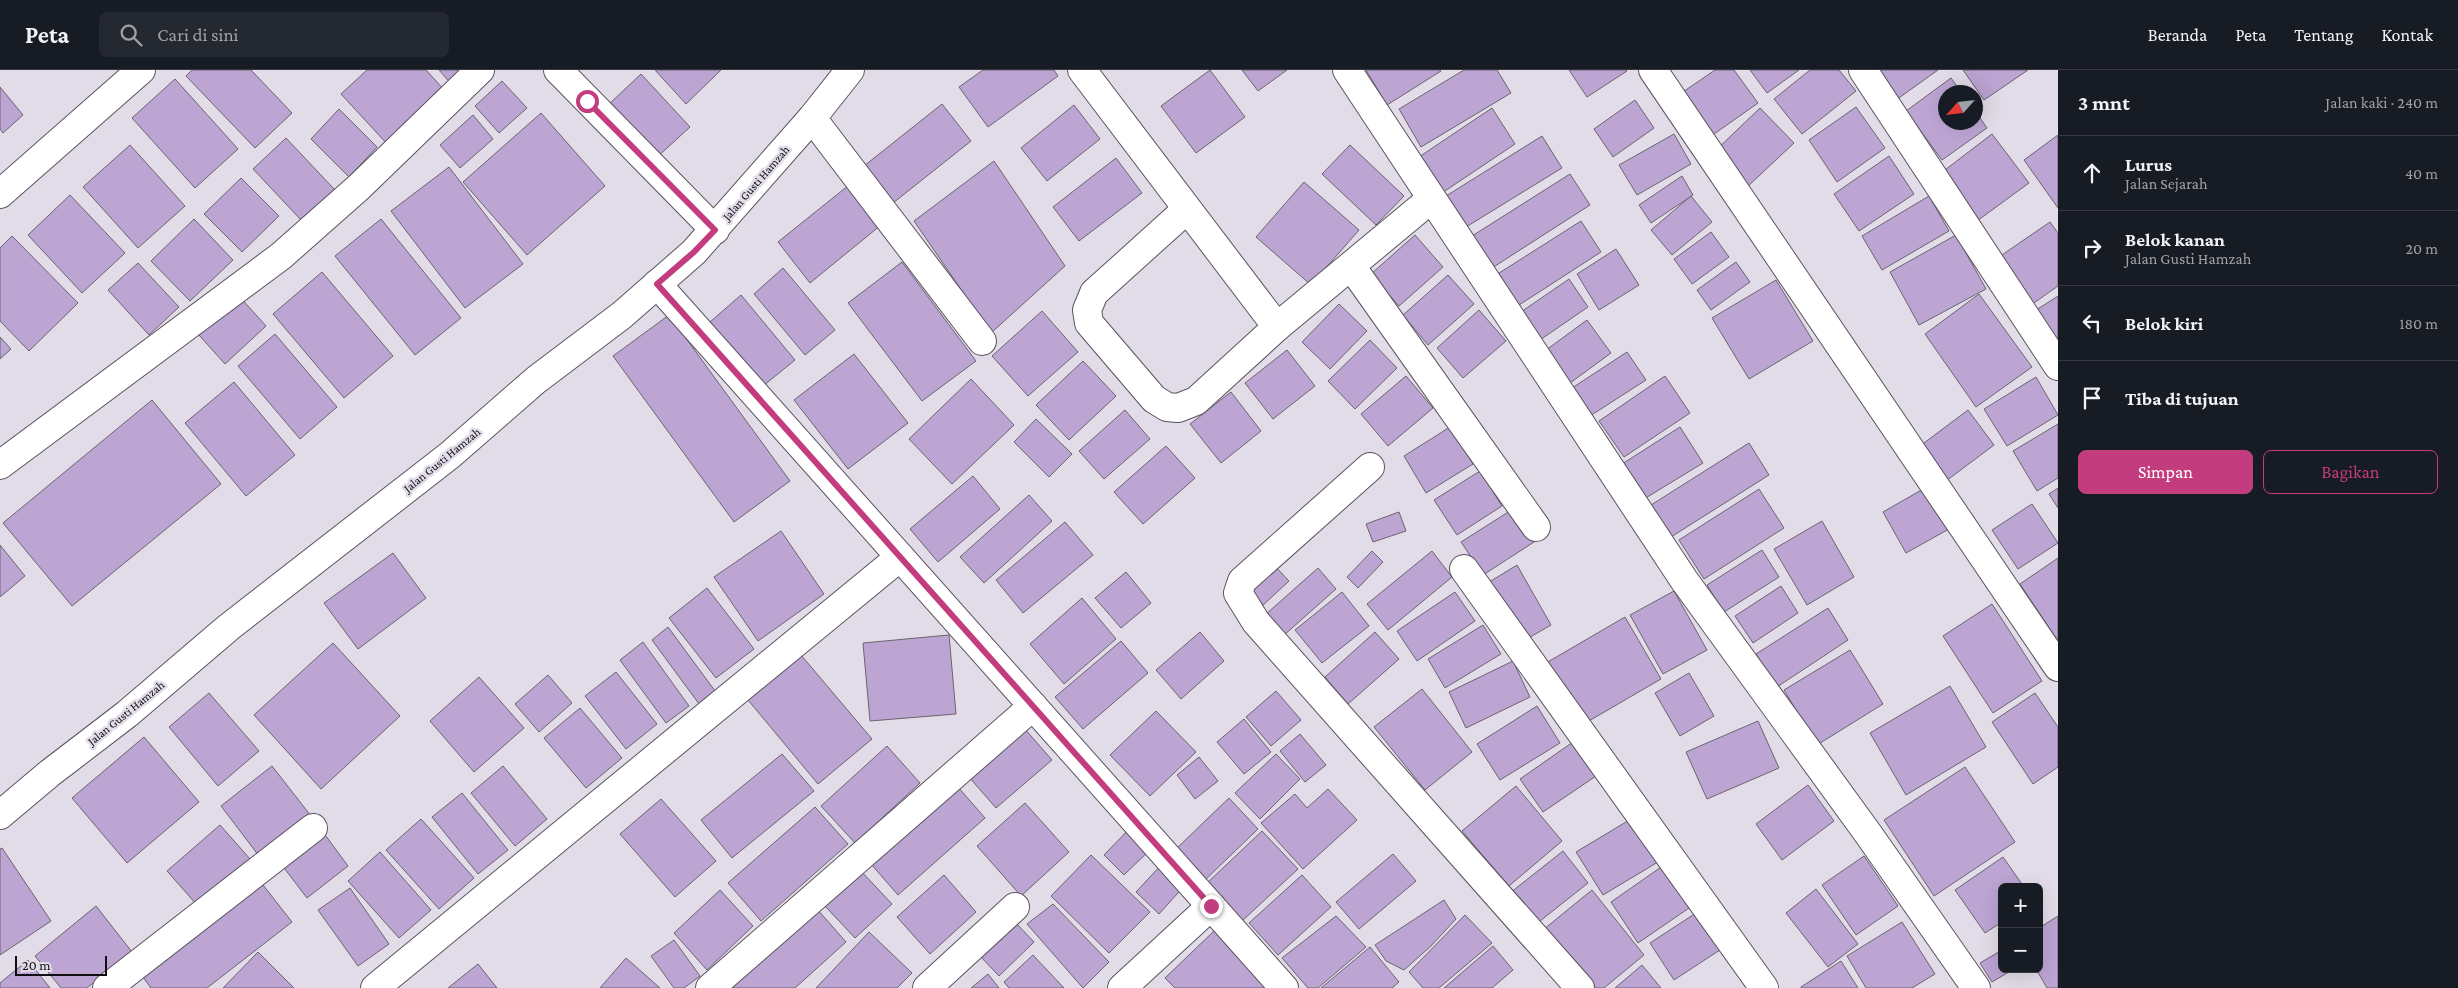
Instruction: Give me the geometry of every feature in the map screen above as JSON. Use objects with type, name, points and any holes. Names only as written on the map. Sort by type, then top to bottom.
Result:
[{"type":"street","points":[[0,194],[141,70]]},
{"type":"street","points":[[0,465],[281,256],[359,188],[480,70]]},
{"type":"street","points":[[558,70],[715,230]]},
{"type":"street","name":"Jalan Gusti Hamzah","points":[[0,815],[50,773],[128,714],[229,627],[450,455],[536,380],[622,315],[694,252],[812,118],[850,70]]},
{"type":"street","points":[[1082,70],[1277,328]]},
{"type":"street","points":[[1347,70],[1684,580],[1869,835],[1976,988]]},
{"type":"street","points":[[1653,70],[2058,667]]},
{"type":"street","points":[[1863,70],[2058,366]]},
{"type":"street","points":[[812,118],[982,342]]},
{"type":"street","points":[[1186,210],[1094,293],[1087,310],[1089,323],[1154,399],[1167,407],[1178,408],[1196,401],[1277,328],[1431,199]]},
{"type":"street","points":[[1351,266],[1536,527]]},
{"type":"street","points":[[657,284],[1284,988]]},
{"type":"street","points":[[1370,467],[1242,581],[1238,593],[1256,622],[1580,988]]},
{"type":"street","points":[[375,988],[900,557]]},
{"type":"street","points":[[1464,569],[1764,988]]},
{"type":"street","points":[[710,988],[1033,706]]},
{"type":"street","points":[[107,988],[313,828]]},
{"type":"street","points":[[1122,988],[1211,906]]},
{"type":"street","points":[[927,988],[1015,908]]},
{"type":"building","points":[[192,70],[251,70],[292,113],[255,148],[186,76]]},
{"type":"building","points":[[367,70],[426,70],[446,92],[389,146],[341,94]]},
{"type":"building","points":[[439,70],[473,70],[453,86]]},
{"type":"building","points":[[655,70],[721,70],[686,104]]},
{"type":"building","points":[[983,70],[1054,70],[1058,76],[988,127],[959,87]]},
{"type":"building","points":[[1210,70],[1245,117],[1196,153],[1161,106]]},
{"type":"building","points":[[1242,70],[1287,70],[1258,91]]},
{"type":"building","points":[[1366,70],[1440,70],[1441,71],[1387,105]]},
{"type":"building","points":[[1464,70],[1497,70],[1511,93],[1421,147],[1399,109]]},
{"type":"building","points":[[1569,70],[1626,70],[1627,71],[1587,97]]},
{"type":"building","points":[[1715,70],[1734,70],[1758,103],[1707,139],[1677,96]]},
{"type":"building","points":[[1750,70],[1799,70],[1767,93]]},
{"type":"building","points":[[1810,70],[1839,70],[1856,91],[1802,134],[1774,99]]},
{"type":"building","points":[[1874,70],[1938,70],[1896,100]]},
{"type":"building","points":[[1963,70],[2028,70],[1984,100],[1983,85],[1974,85]]},
{"type":"building","points":[[641,74],[690,127],[655,159],[607,106]]},
{"type":"building","points":[[1951,78],[1956,85],[1941,85]]},
{"type":"building","points":[[175,79],[238,149],[195,188],[132,118]]},
{"type":"building","points":[[502,81],[527,108],[499,133],[475,106]]},
{"type":"building","points":[[0,87],[23,115],[3,133],[0,129]]},
{"type":"building","points":[[1938,88],[1938,130],[1983,130],[1983,122],[1987,128],[1942,160],[1906,111]]},
{"type":"building","points":[[1635,100],[1654,128],[1613,157],[1594,129]]},
{"type":"building","points":[[942,104],[971,141],[893,203],[864,166]]},
{"type":"building","points":[[1074,105],[1100,139],[1047,181],[1021,148]]},
{"type":"building","points":[[1856,107],[1885,148],[1837,182],[1809,140]]},
{"type":"building","points":[[1492,108],[1515,144],[1439,195],[1416,159]]},
{"type":"building","points":[[1760,108],[1794,143],[1745,189],[1712,154]]},
{"type":"building","points":[[339,109],[377,147],[349,177],[311,139]]},
{"type":"building","points":[[541,113],[605,186],[527,255],[463,182]]},
{"type":"building","points":[[473,115],[493,139],[460,168],[440,145]]},
{"type":"building","points":[[1674,134],[1691,164],[1637,195],[1619,165]]},
{"type":"building","points":[[1992,134],[2029,183],[1977,221],[1941,173]]},
{"type":"building","points":[[2058,135],[2058,208],[2024,160]]},
{"type":"building","points":[[1542,136],[1562,168],[1466,227],[1446,196]]},
{"type":"building","points":[[286,138],[335,190],[302,221],[253,169]]},
{"type":"building","points":[[130,145],[185,206],[138,248],[83,187]]},
{"type":"building","points":[[1350,145],[1404,196],[1376,225],[1322,174]]},
{"type":"building","points":[[1889,156],[1914,194],[1859,231],[1834,194]]},
{"type":"building","points":[[1116,158],[1142,193],[1079,241],[1053,207]]},
{"type":"building","points":[[994,161],[1065,266],[991,333],[914,221]]},
{"type":"building","points":[[449,167],[523,264],[465,308],[391,211]]},
{"type":"building","points":[[1570,174],[1590,205],[1492,268],[1472,236]]},
{"type":"building","points":[[1682,176],[1693,195],[1651,223],[1639,205]]},
{"type":"building","points":[[241,178],[279,216],[242,252],[204,214]]},
{"type":"building","points":[[1304,182],[1359,230],[1311,285],[1256,237]]},
{"type":"building","points":[[849,185],[881,225],[810,283],[778,242]]},
{"type":"building","points":[[70,195],[125,253],[82,293],[28,235]]},
{"type":"building","points":[[1691,196],[1712,222],[1672,255],[1651,230]]},
{"type":"building","points":[[1929,196],[1949,231],[1882,270],[1862,236]]},
{"type":"building","points":[[194,219],[233,260],[190,301],[151,261]]},
{"type":"building","points":[[381,219],[461,318],[415,355],[335,256]]},
{"type":"building","points":[[1581,221],[1601,252],[1516,307],[1496,275]]},
{"type":"building","points":[[2050,222],[2058,233],[2058,286],[2031,305],[1999,257]]},
{"type":"building","points":[[1711,232],[1729,257],[1692,284],[1674,259]]},
{"type":"building","points":[[1415,235],[1443,267],[1399,306],[1371,274]]},
{"type":"building","points":[[1956,235],[1986,289],[1919,325],[1890,272]]},
{"type":"building","points":[[12,236],[78,303],[29,351],[0,321],[0,248]]},
{"type":"building","points":[[1616,249],[1639,285],[1599,310],[1577,274]]},
{"type":"building","points":[[902,262],[976,361],[922,401],[848,303]]},
{"type":"building","points":[[1736,262],[1750,282],[1711,310],[1697,290]]},
{"type":"building","points":[[138,263],[179,307],[149,335],[108,290]]},
{"type":"building","points":[[783,268],[835,330],[805,355],[754,294]]},
{"type":"building","points":[[322,272],[393,356],[344,398],[273,314]]},
{"type":"building","points":[[1448,275],[1474,304],[1428,345],[1403,315]]},
{"type":"building","points":[[1569,279],[1588,307],[1537,342],[1518,314]]},
{"type":"building","points":[[1776,280],[1813,341],[1749,379],[1712,318]]},
{"type":"building","points":[[1979,294],[2032,367],[1976,407],[1925,334]]},
{"type":"building","points":[[741,295],[795,360],[763,386],[710,322]]},
{"type":"building","points":[[239,296],[266,326],[225,364],[198,334]]},
{"type":"building","points":[[2058,296],[2058,352],[2033,312]]},
{"type":"building","points":[[1339,304],[1367,331],[1330,369],[1302,342]]},
{"type":"building","points":[[1479,310],[1506,341],[1463,378],[1437,348]]},
{"type":"building","points":[[1042,311],[1078,352],[1028,396],[992,356]]},
{"type":"building","points":[[669,315],[790,481],[734,522],[613,356]]},
{"type":"building","points":[[1587,320],[1611,353],[1566,386],[1542,353]]},
{"type":"building","points":[[275,334],[337,407],[300,439],[238,366]]},
{"type":"building","points":[[0,337],[11,349],[0,359]]},
{"type":"building","points":[[1370,340],[1397,368],[1355,409],[1328,381]]},
{"type":"building","points":[[1287,350],[1315,386],[1273,419],[1245,383]]},
{"type":"building","points":[[1627,352],[1646,380],[1590,416],[1572,388]]},
{"type":"building","points":[[854,354],[908,423],[848,469],[794,400]]},
{"type":"building","points":[[1083,361],[1116,396],[1069,440],[1036,405]]},
{"type":"building","points":[[1406,376],[1433,408],[1388,446],[1361,414]]},
{"type":"building","points":[[1665,376],[1690,413],[1624,457],[1599,421]]},
{"type":"building","points":[[2036,377],[2058,415],[2007,446],[1984,409]]},
{"type":"building","points":[[971,379],[1014,425],[952,484],[909,439]]},
{"type":"building","points":[[234,382],[295,455],[246,496],[185,423]]},
{"type":"building","points":[[1231,392],[1261,431],[1221,463],[1190,424]]},
{"type":"building","points":[[152,400],[221,484],[72,606],[3,523]]},
{"type":"building","points":[[1125,410],[1150,439],[1104,479],[1079,451]]},
{"type":"building","points":[[1968,410],[1994,445],[1946,481],[1920,446]]},
{"type":"building","points":[[1036,419],[1072,454],[1049,477],[1014,442]]},
{"type":"building","points":[[2058,424],[2058,478],[2037,491],[2013,451]]},
{"type":"building","points":[[1450,427],[1473,464],[1426,493],[1404,456]]},
{"type":"building","points":[[1680,427],[1703,463],[1644,499],[1622,464]]},
{"type":"building","points":[[1749,443],[1769,475],[1671,537],[1651,505]]},
{"type":"building","points":[[1166,446],[1195,478],[1143,524],[1114,492]]},
{"type":"building","points":[[1480,471],[1502,506],[1457,535],[1434,500]]},
{"type":"building","points":[[973,476],[1000,509],[938,562],[910,529]]},
{"type":"building","points":[[1925,488],[1949,529],[1906,553],[1883,512]]},
{"type":"building","points":[[2058,488],[2058,508],[2049,494]]},
{"type":"building","points":[[1759,489],[1784,528],[1704,579],[1679,540]]},
{"type":"building","points":[[1029,495],[1052,521],[984,583],[960,557]]},
{"type":"building","points":[[2032,504],[2058,543],[2018,569],[1992,530]]},
{"type":"building","points":[[1513,509],[1534,542],[1483,575],[1461,542]]},
{"type":"building","points":[[1399,512],[1406,531],[1373,542],[1366,524]]},
{"type":"building","points":[[1822,521],[1854,577],[1807,605],[1774,549]]},
{"type":"building","points":[[1065,522],[1093,555],[1023,613],[996,580]]},
{"type":"building","points":[[781,531],[824,594],[758,641],[714,577]]},
{"type":"building","points":[[0,545],[25,576],[0,597]]},
{"type":"building","points":[[1762,550],[1779,577],[1724,612],[1707,585]]},
{"type":"building","points":[[1372,551],[1383,562],[1358,588],[1347,577]]},
{"type":"building","points":[[1432,551],[1452,577],[1388,630],[1367,604]]},
{"type":"building","points":[[393,553],[426,598],[358,649],[324,603]]},
{"type":"building","points":[[2058,558],[2058,641],[2020,584]]},
{"type":"building","points":[[1272,563],[1289,581],[1261,607],[1244,588]]},
{"type":"building","points":[[1517,565],[1551,625],[1520,643],[1486,584]]},
{"type":"building","points":[[1318,568],[1336,589],[1283,636],[1265,615]]},
{"type":"building","points":[[1126,572],[1151,603],[1121,628],[1095,598]]},
{"type":"building","points":[[1781,586],[1798,613],[1753,643],[1735,616]]},
{"type":"building","points":[[707,588],[754,649],[716,678],[669,618]]},
{"type":"building","points":[[1674,591],[1707,650],[1663,674],[1630,615]]},
{"type":"building","points":[[1342,592],[1369,626],[1322,663],[1295,630]]},
{"type":"building","points":[[1455,592],[1475,621],[1417,661],[1397,631]]},
{"type":"building","points":[[1082,598],[1116,639],[1064,684],[1030,644]]},
{"type":"building","points":[[1992,604],[2042,681],[1993,713],[1943,636]]},
{"type":"building","points":[[1828,608],[1848,640],[1777,687],[1756,654]]},
{"type":"building","points":[[1625,617],[1661,679],[1582,725],[1546,663]]},
{"type":"building","points":[[1483,625],[1501,654],[1445,688],[1428,659]]},
{"type":"building","points":[[668,627],[718,695],[702,708],[652,640]]},
{"type":"building","points":[[1200,632],[1224,661],[1181,699],[1156,670]]},
{"type":"building","points":[[1375,632],[1399,659],[1348,704],[1325,677]]},
{"type":"building","points":[[949,635],[956,714],[870,721],[863,643]]},
{"type":"building","points":[[1121,641],[1148,673],[1083,729],[1055,697]]},
{"type":"building","points":[[643,642],[689,706],[666,723],[620,660]]},
{"type":"building","points":[[333,643],[400,716],[321,789],[254,715]]},
{"type":"building","points":[[1850,650],[1883,704],[1817,745],[1784,690]]},
{"type":"building","points":[[801,655],[872,739],[818,784],[748,700]]},
{"type":"building","points":[[1513,661],[1530,697],[1466,728],[1449,692]]},
{"type":"building","points":[[616,672],[657,724],[626,749],[585,696]]},
{"type":"building","points":[[1689,673],[1714,716],[1680,736],[1655,693]]},
{"type":"building","points":[[548,675],[572,703],[539,732],[515,704]]},
{"type":"building","points":[[479,677],[524,728],[474,772],[430,721]]},
{"type":"building","points":[[1950,686],[1986,747],[1906,795],[1870,733]]},
{"type":"building","points":[[1422,689],[1472,752],[1425,790],[1374,727]]},
{"type":"building","points":[[1276,691],[1301,720],[1271,746],[1246,717]]},
{"type":"building","points":[[209,693],[259,751],[218,786],[169,727]]},
{"type":"building","points":[[2035,693],[2058,727],[2058,767],[2033,784],[1992,722]]},
{"type":"building","points":[[1537,706],[1560,743],[1500,780],[1477,744]]},
{"type":"building","points":[[580,708],[622,758],[586,788],[544,738]]},
{"type":"building","points":[[1156,711],[1196,752],[1150,796],[1110,755]]},
{"type":"building","points":[[1244,719],[1271,752],[1244,774],[1217,742]]},
{"type":"building","points":[[1758,721],[1779,768],[1707,799],[1686,752]]},
{"type":"building","points":[[1024,728],[1052,760],[996,808],[968,776]]},
{"type":"building","points":[[1300,734],[1326,765],[1305,782],[1280,751]]},
{"type":"building","points":[[144,737],[199,802],[127,863],[72,798]]},
{"type":"building","points":[[1573,742],[1596,776],[1543,812],[1520,779]]},
{"type":"building","points":[[887,746],[920,783],[855,843],[821,806]]},
{"type":"building","points":[[782,754],[814,791],[732,858],[701,820]]},
{"type":"building","points":[[1276,754],[1300,779],[1260,819],[1235,793]]},
{"type":"building","points":[[1199,757],[1218,781],[1195,799],[1177,775]]},
{"type":"building","points":[[272,766],[311,816],[259,856],[221,806]]},
{"type":"building","points":[[503,766],[547,819],[515,846],[471,793]]},
{"type":"building","points":[[1965,767],[2015,842],[1934,896],[1884,820]]},
{"type":"building","points":[[951,779],[985,818],[898,895],[864,856]]},
{"type":"building","points":[[1808,785],[1834,821],[1782,860],[1756,824]]},
{"type":"building","points":[[1516,786],[1562,841],[1509,886],[1462,831]]},
{"type":"building","points":[[1328,789],[1357,820],[1303,869],[1261,823],[1295,794],[1307,808]]},
{"type":"building","points":[[462,793],[508,850],[478,874],[432,817]]},
{"type":"building","points":[[1229,798],[1258,829],[1204,881],[1175,850]]},
{"type":"building","points":[[661,799],[716,861],[675,897],[620,834]]},
{"type":"building","points":[[1025,803],[1069,852],[1021,896],[977,846]]},
{"type":"building","points":[[815,807],[848,844],[761,921],[728,883]]},
{"type":"building","points":[[421,819],[474,878],[439,909],[386,850]]},
{"type":"building","points":[[1631,819],[1658,862],[1603,895],[1576,852]]},
{"type":"building","points":[[220,825],[250,859],[197,905],[167,871]]},
{"type":"building","points":[[1133,825],[1154,846],[1124,875],[1104,855]]},
{"type":"building","points":[[320,828],[348,866],[307,898],[278,860]]},
{"type":"building","points":[[1262,831],[1298,869],[1241,922],[1206,884]]},
{"type":"building","points":[[2,848],[51,921],[0,955],[0,849]]},
{"type":"building","points":[[1563,851],[1588,883],[1535,925],[1510,893]]},
{"type":"building","points":[[380,852],[431,910],[399,938],[348,881]]},
{"type":"building","points":[[1393,854],[1416,881],[1359,929],[1336,902]]},
{"type":"building","points":[[1091,855],[1150,912],[1109,953],[1051,896]]},
{"type":"building","points":[[1864,856],[1898,906],[1856,935],[1822,885]]},
{"type":"building","points":[[2003,857],[2021,883],[1998,883],[1998,925],[1985,933],[1955,890]]},
{"type":"building","points":[[1163,863],[1186,884],[1159,914],[1136,892]]},
{"type":"building","points":[[1664,865],[1692,906],[1638,943],[1611,902]]},
{"type":"building","points":[[860,870],[892,904],[855,938],[823,904]]},
{"type":"building","points":[[944,875],[976,912],[930,954],[897,917]]},
{"type":"building","points":[[1302,875],[1331,907],[1278,955],[1249,923]]},
{"type":"building","points":[[256,876],[292,922],[207,988],[151,988],[137,969]]},
{"type":"building","points":[[350,888],[389,944],[358,966],[318,910]]},
{"type":"building","points":[[1816,889],[1858,944],[1828,967],[1786,913]]},
{"type":"building","points":[[720,890],[753,926],[707,970],[674,933]]},
{"type":"building","points":[[1592,890],[1644,955],[1604,988],[1581,988],[1538,934]]},
{"type":"building","points":[[1444,900],[1456,919],[1431,946],[1404,970],[1386,961],[1375,945]]},
{"type":"building","points":[[1053,904],[1109,962],[1083,988],[1027,924]]},
{"type":"building","points":[[96,906],[132,952],[87,988],[61,988],[35,956]]},
{"type":"building","points":[[817,909],[846,942],[795,988],[730,988]]},
{"type":"building","points":[[1699,911],[1723,948],[1674,980],[1650,943]]},
{"type":"building","points":[[1465,915],[1492,943],[1439,988],[1423,988],[1409,972]]},
{"type":"building","points":[[1336,916],[1366,947],[1318,988],[1308,988],[1282,958]]},
{"type":"building","points":[[2058,916],[2058,988],[2047,988],[2038,973],[2043,973],[2043,925]]},
{"type":"building","points":[[1013,920],[1034,942],[999,976],[978,954]]},
{"type":"building","points":[[1902,922],[1935,974],[1912,988],[1866,988],[1847,956]]},
{"type":"building","points":[[1214,931],[1267,988],[1175,988],[1165,978]]},
{"type":"building","points":[[869,932],[912,973],[897,988],[816,988]]},
{"type":"building","points":[[674,940],[700,976],[684,988],[674,988],[651,956]]},
{"type":"building","points":[[1493,946],[1513,970],[1492,988],[1444,988]]},
{"type":"building","points":[[1370,947],[1399,982],[1392,988],[1321,988]]},
{"type":"building","points":[[258,952],[294,988],[223,988]]},
{"type":"building","points":[[1998,952],[1998,973],[2007,973],[1992,982],[1980,963]]},
{"type":"building","points":[[1033,955],[1064,988],[1009,988],[1004,982]]},
{"type":"building","points":[[626,958],[660,988],[600,988]]},
{"type":"building","points":[[28,960],[50,988],[0,988],[0,983]]},
{"type":"building","points":[[1841,961],[1858,988],[1801,988],[1801,987]]},
{"type":"building","points":[[478,964],[497,988],[448,988]]},
{"type":"building","points":[[1642,965],[1661,988],[1615,988]]},
{"type":"building","points":[[988,974],[999,988],[971,988]]},
{"type":"route","points":[[587,101],[715,230],[694,252],[657,284],[1211,906]]}]
